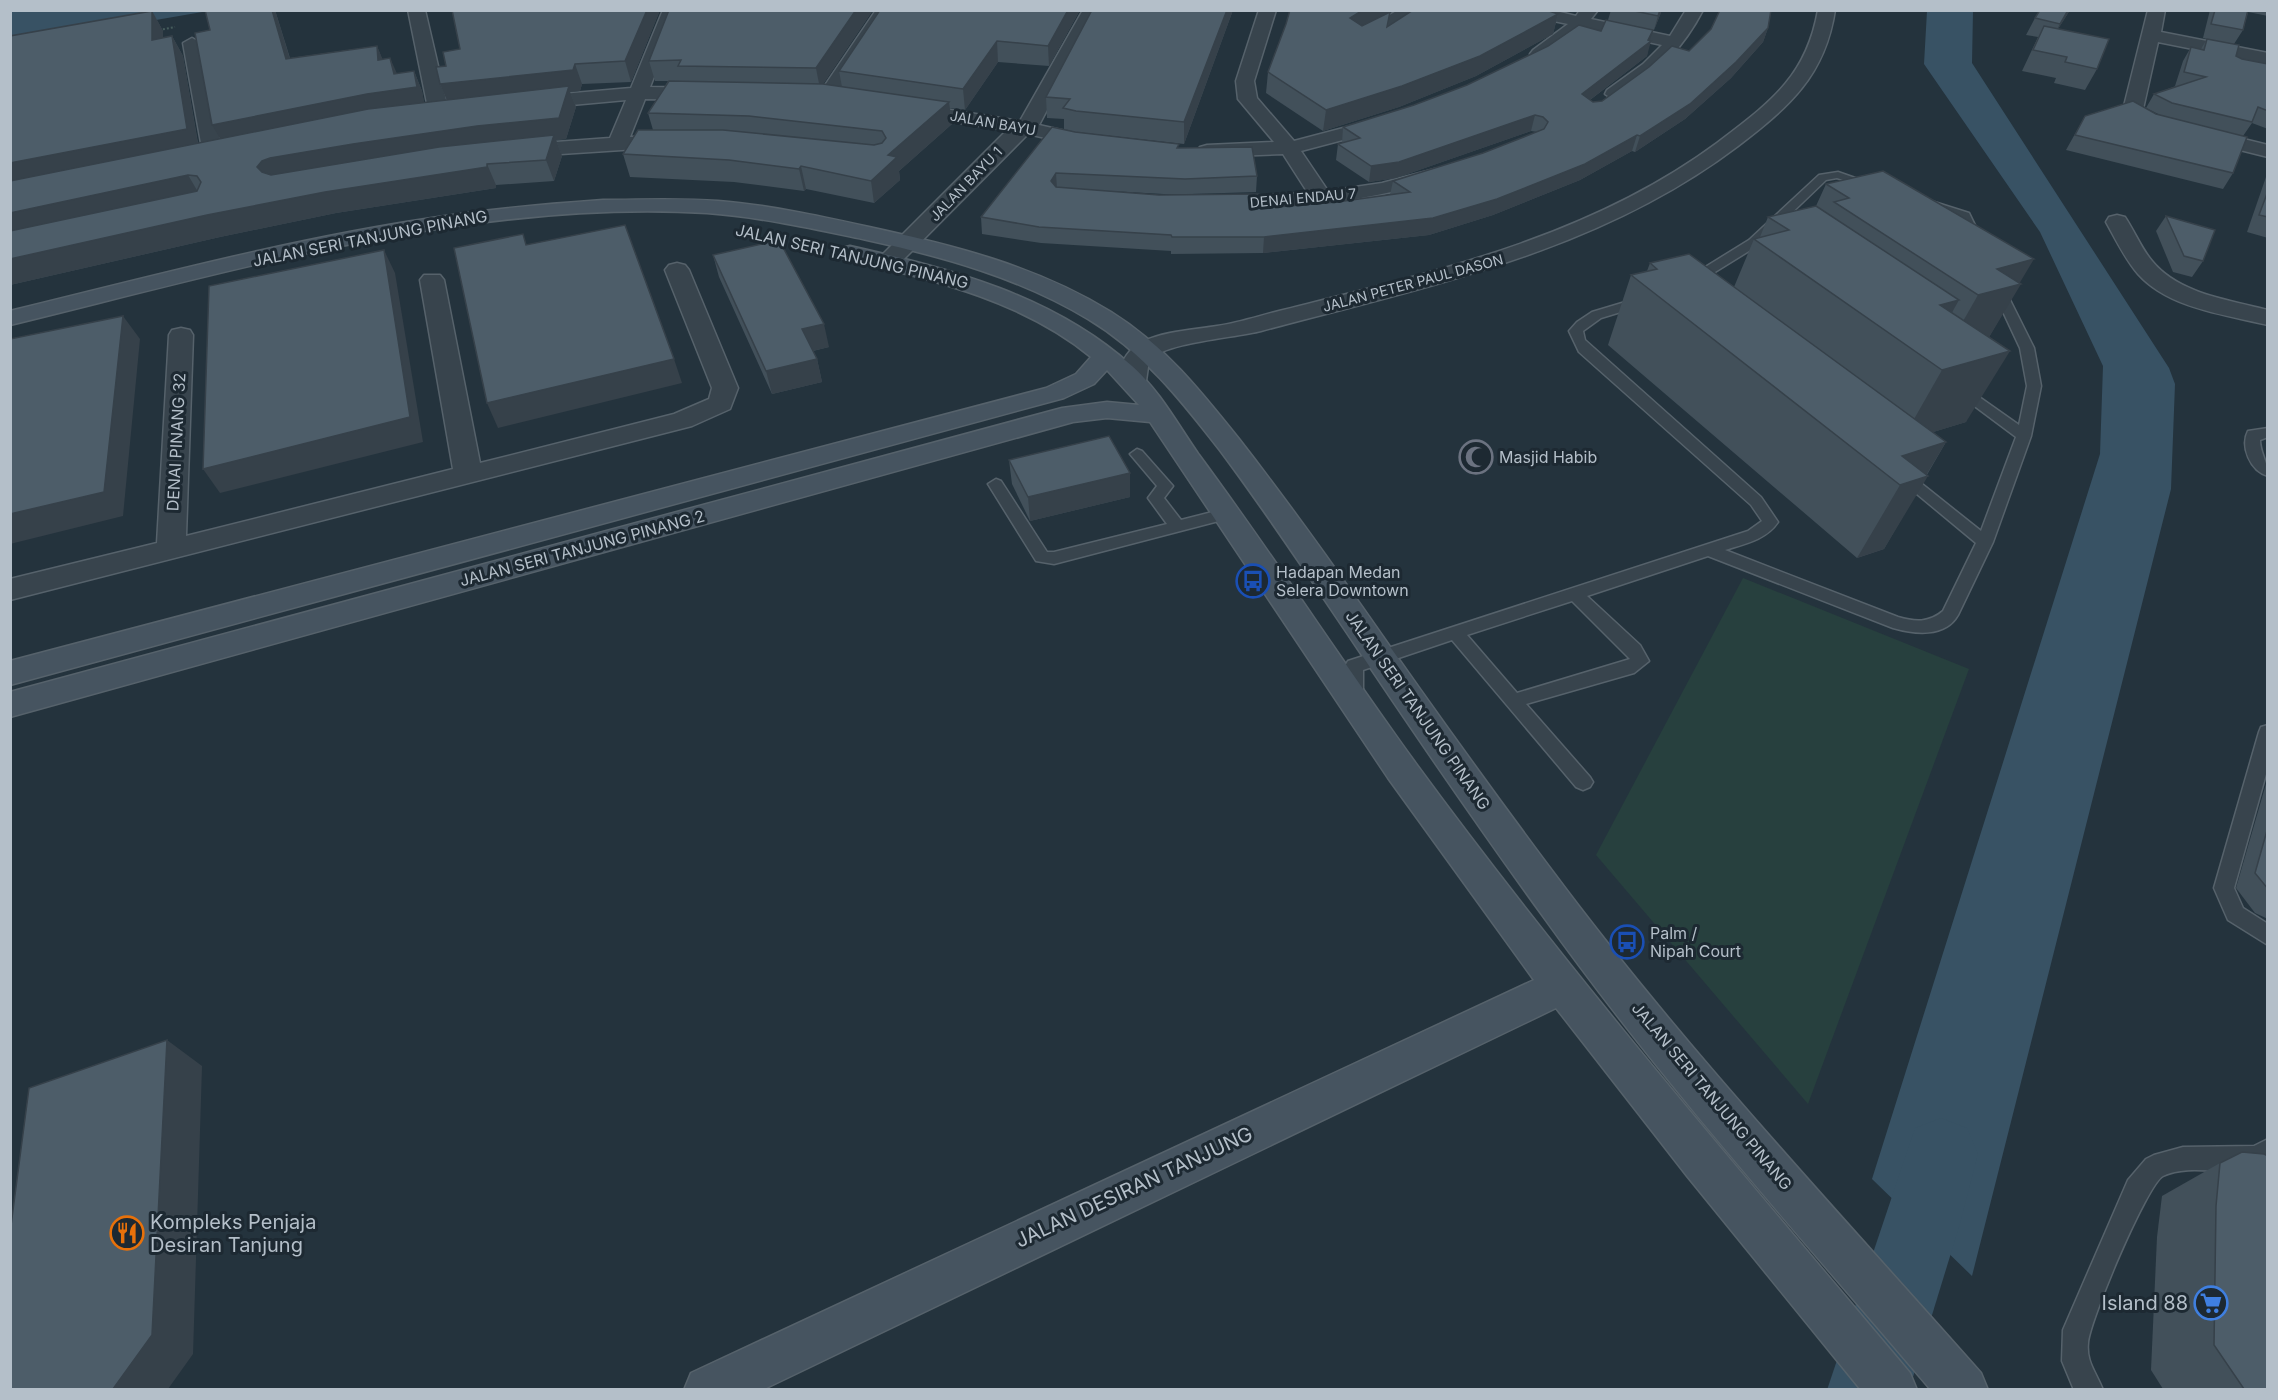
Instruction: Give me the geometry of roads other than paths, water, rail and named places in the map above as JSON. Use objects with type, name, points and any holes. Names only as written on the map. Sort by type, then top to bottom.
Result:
[{"type":"main road","name":"JALAN SERI TANJUNG PINANG","points":[[10,318],[290,251],[388,231],[498,213],[604,205],[692,206],[752,210],[965,256],[1050,289],[1109,323],[1146,349],[1180,382],[1269,494],[1378,658],[1602,965],[1823,1229],[1964,1389]]},
{"type":"main road","name":"JALAN SERI TANJUNG PINANG","points":[[10,332],[293,263],[452,232],[514,224],[611,220],[716,224],[888,261],[982,287],[1020,303],[1058,323],[1105,357],[1133,381],[1228,513],[1399,767],[1560,987],[1893,1389]]},
{"type":"main road","points":[[823,224],[894,228],[927,224],[965,256]]},
{"type":"main road","name":"JALAN SERI TANJUNG PINANG 2","points":[[10,673],[1055,393],[1085,380],[1105,357]]},
{"type":"main road","name":"JALAN SERI TANJUNG PINANG 2","points":[[10,705],[1071,414],[1121,410],[1156,415]]},
{"type":"main road","name":"JALAN DESIRAN TANJUNG","points":[[708,1389],[1560,987]]},
{"type":"street","points":[[416,10],[449,112],[418,116]]},
{"type":"street","points":[[618,143],[672,10]]},
{"type":"street","points":[[803,97],[836,98],[885,10]]},
{"type":"street","name":"JALAN BAYU 1","points":[[888,261],[1032,121],[1092,10]]},
{"type":"street","points":[[1268,10],[1245,81],[1248,99],[1290,148],[1322,197]]},
{"type":"street","points":[[1359,39],[1411,10]]},
{"type":"street","points":[[1526,10],[1585,16],[1674,42]]},
{"type":"street","points":[[1600,104],[1644,72],[1674,42],[1695,10]]},
{"type":"street","name":"JALAN PETER PAUL DASON","points":[[1146,349],[1166,342],[1225,332],[1496,262],[1591,224],[1680,179],[1732,143],[1767,113],[1802,76],[1821,44],[1827,10]]},
{"type":"street","points":[[2157,10],[2133,110],[2139,117],[2155,123],[2268,151]]},
{"type":"street","points":[[1521,64],[1585,16]]},
{"type":"street","points":[[188,35],[213,154]]},
{"type":"street","points":[[2151,35],[2268,59]]},
{"type":"street","points":[[510,105],[638,93],[732,95]]},
{"type":"street","name":"JALAN BAYU","points":[[887,105],[1024,127],[1076,140],[1109,144]]},
{"type":"street","points":[[1183,152],[1290,148],[1344,136],[1402,116]]},
{"type":"street","points":[[501,152],[618,143],[700,143]]},
{"type":"street","points":[[191,158],[237,149]]},
{"type":"street","name":"DENAI ENDAU 7","points":[[1198,205],[1322,197],[1384,190],[1458,168]]},
{"type":"street","points":[[2117,222],[2147,271],[2156,279],[2187,294],[2268,318]]},
{"type":"street","points":[[10,590],[683,420],[721,403],[725,388],[677,270]]},
{"type":"street","points":[[432,280],[468,473]]},
{"type":"street","name":"JALAN PETER PAUL DASON","points":[[1180,382],[1182,359],[1187,352],[1225,332]]},
{"type":"street","name":"DENAI PINANG 32","points":[[171,548],[181,335]]},
{"type":"street","points":[[1133,381],[1131,372],[1134,364],[1146,349]]},
{"type":"lane","points":[[1673,292],[1758,246],[1817,191],[1827,176],[1838,175],[1888,191]]},
{"type":"lane","points":[[1708,550],[1911,627],[1928,628],[1942,623],[1950,615],[1985,542],[2024,436],[2034,386],[2027,348],[1967,219],[1961,214],[1911,198]]},
{"type":"lane","points":[[1954,231],[1976,238]]},
{"type":"lane","points":[[1354,698],[1354,666],[1754,535],[1770,522],[1756,501],[1584,349],[1578,340],[1576,331],[1581,323],[1652,298]]},
{"type":"lane","points":[[1988,299],[2008,310]]},
{"type":"lane","points":[[1947,381],[2024,436]]},
{"type":"lane","points":[[2268,432],[2253,434],[2252,439],[2256,460],[2268,471]]},
{"type":"lane","points":[[1137,454],[1165,486],[1156,498],[1176,525]]},
{"type":"lane","points":[[1893,468],[1985,542]]},
{"type":"lane","points":[[996,484],[1042,557],[1054,558],[1228,513]]},
{"type":"lane","points":[[1513,701],[1628,668],[1640,662],[1634,649],[1576,595]]},
{"type":"lane","points":[[1455,633],[1583,782]]},
{"type":"lane","points":[[2268,732],[2224,888],[2235,914],[2268,936]]},
{"type":"lane","points":[[2090,1389],[2083,1381],[2072,1353],[2076,1330],[2137,1189],[2154,1167],[2183,1159],[2256,1158],[2268,1151]]},
{"type":"water","points":[[11,11],[208,11],[11,45]]},
{"type":"water","points":[[1927,11],[1973,11],[1972,63],[2169,368],[2175,384],[2171,489],[1972,1276],[1872,1179],[2100,454],[2103,366],[2040,232],[1924,64]]},
{"type":"waterway","points":[[1868,1390],[1921,1227],[1941,1154]]},
{"type":"place","name":"Masjid Habib","points":[[1476,457]]},
{"type":"place","name":"Hadapan Medan Selera Downtown","points":[[1253,581]]},
{"type":"place","name":"Palm / Nipah Court","points":[[1627,942]]},
{"type":"place","name":"Kompleks Penjaja Desiran Tanjung","points":[[127,1233]]},
{"type":"place","name":"Island 88","points":[[2211,1303]]}]
